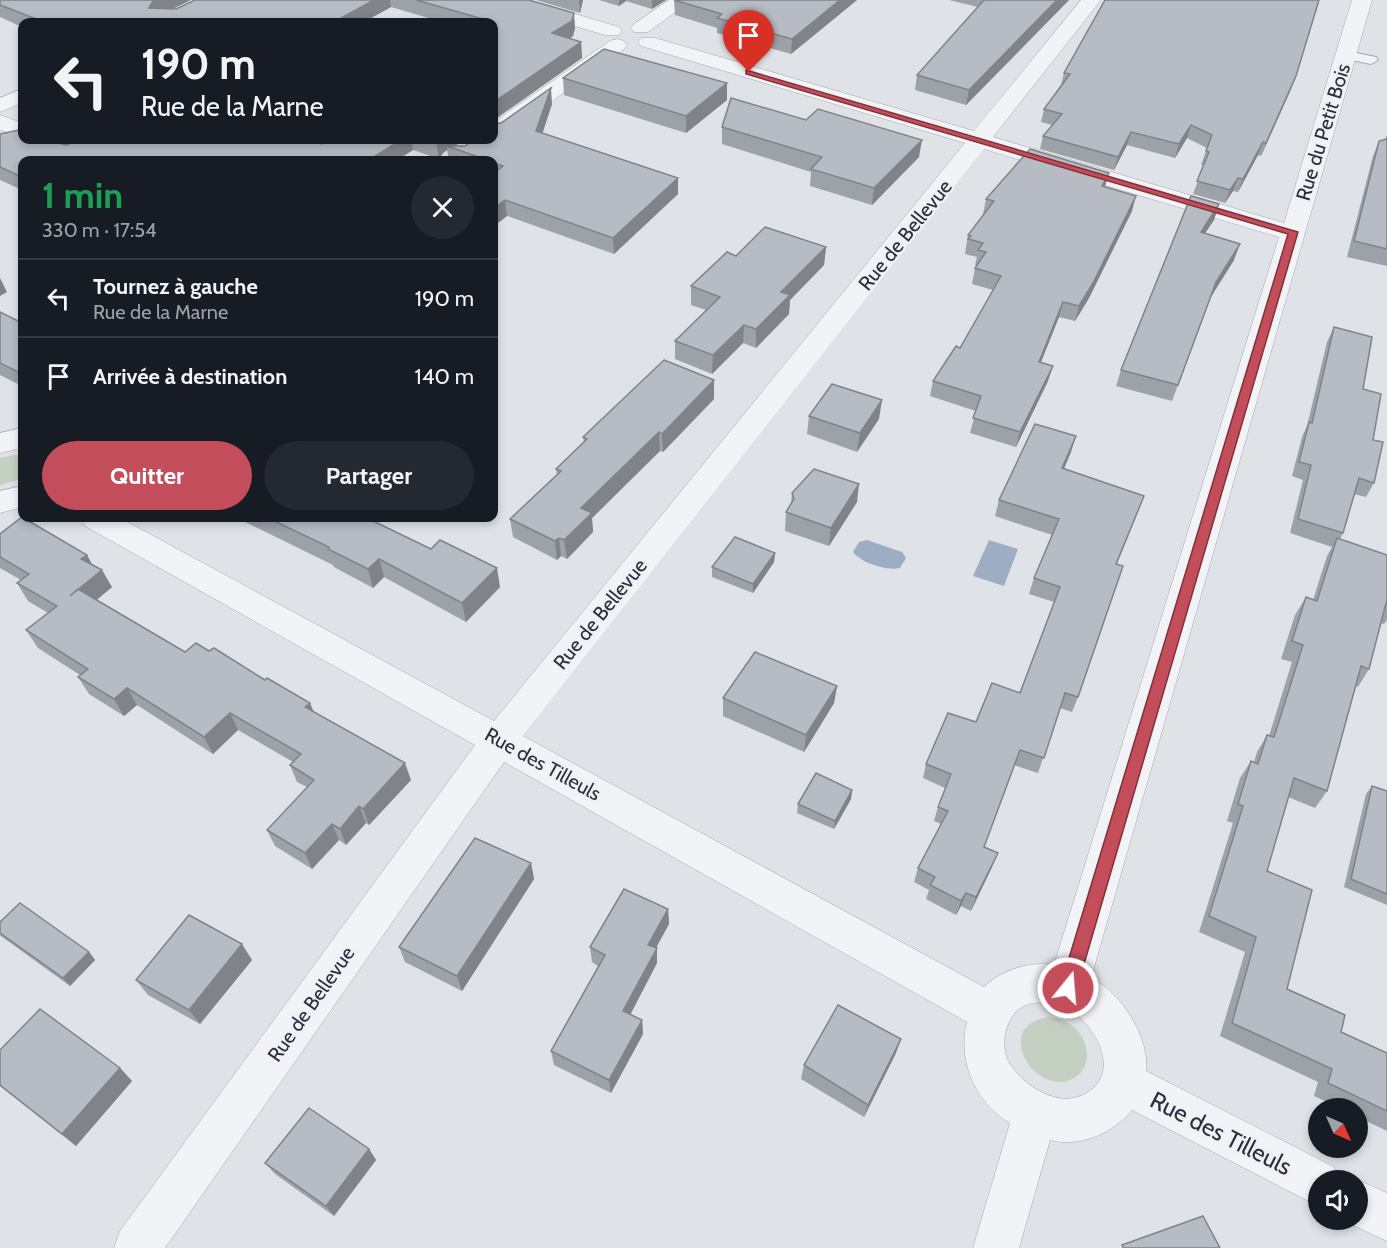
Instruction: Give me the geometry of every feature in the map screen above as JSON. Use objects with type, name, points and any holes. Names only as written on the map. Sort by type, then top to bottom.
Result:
[{"type":"street","points":[[507,0],[615,38]]},
{"type":"street","points":[[645,35],[682,0]]},
{"type":"street","name":"Rue de Bellevue","points":[[137,1248],[499,740],[981,140],[1090,0]]},
{"type":"street","name":"Rue du Petit Bois","points":[[1068,988],[1293,232],[1358,57],[1362,0]]},
{"type":"street","points":[[498,129],[615,38],[622,27],[981,140],[1293,232]]},
{"type":"street","points":[[0,106],[18,97]]},
{"type":"street","points":[[0,122],[18,129]]},
{"type":"street","points":[[0,443],[18,439]]},
{"type":"street","points":[[0,502],[18,498]]},
{"type":"street","name":"Rue des Tilleuls","points":[[103,522],[990,1013]]},
{"type":"street","points":[[1044,983],[1068,988],[1089,999],[1108,1016],[1120,1037],[1126,1061],[1123,1083],[1114,1101],[1099,1114],[1079,1120],[1057,1120],[1035,1114],[1013,1099],[996,1080],[986,1057],[984,1034],[990,1013],[1003,996],[1022,986],[1044,983]]},
{"type":"street","name":"Rue des Tilleuls","points":[[1123,1083],[1308,1178]]},
{"type":"street","points":[[996,1248],[1035,1114]]},
{"type":"street","points":[[1368,1208],[1387,1218]]},
{"type":"green space","points":[[18,455],[18,480],[0,485],[0,458]]},
{"type":"green space","points":[[1050,1017],[1071,1025],[1077,1030],[1085,1044],[1087,1060],[1084,1068],[1072,1079],[1057,1082],[1044,1078],[1032,1069],[1024,1057],[1021,1044],[1023,1032],[1033,1022]]},
{"type":"water","points":[[867,540],[902,552],[906,558],[900,568],[875,565],[857,556],[853,552],[859,542]]},
{"type":"water","points":[[989,540],[1018,549],[1004,586],[973,576]]},
{"type":"building","points":[[0,0],[155,0],[149,8],[176,9],[195,0],[374,0],[341,18],[34,18],[0,5]]},
{"type":"building","points":[[416,0],[529,0],[574,13],[572,21],[552,33],[581,42],[498,99],[498,18],[480,18]]},
{"type":"building","points":[[674,0],[840,0],[792,39],[717,18],[722,14]]},
{"type":"building","points":[[984,0],[1057,0],[969,90],[917,75]]},
{"type":"building","points":[[1105,0],[1319,0],[1296,76],[1266,143],[1263,142],[1243,179],[1238,178],[1230,190],[1197,181],[1209,152],[1206,151],[1212,135],[1191,125],[1179,144],[1131,132],[1118,157],[1043,136],[1062,114],[1044,109],[1070,74],[1064,73]]},
{"type":"building","points":[[604,49],[727,83],[686,116],[563,78]]},
{"type":"building","points":[[551,88],[536,131],[678,178],[613,238],[505,200],[498,205],[498,170],[503,166],[498,164],[498,156],[476,156],[447,146],[498,144],[498,123]]},
{"type":"building","points":[[731,98],[806,120],[818,109],[922,140],[874,188],[811,169],[822,157],[722,127]]},
{"type":"building","points":[[18,130],[18,144],[395,144],[375,156],[18,156],[18,175],[0,167],[0,134]]},
{"type":"building","points":[[1387,139],[1387,249],[1354,241],[1379,141]]},
{"type":"building","points":[[1030,149],[1109,173],[1102,186],[1136,196],[1093,283],[1079,306],[1063,302],[1039,362],[1053,366],[1020,432],[973,418],[981,396],[933,381],[956,346],[960,348],[1001,276],[975,268],[986,252],[978,250],[983,243],[968,239],[971,236],[968,235],[994,201],[986,199]]},
{"type":"building","points":[[1191,196],[1219,204],[1201,232],[1240,244],[1216,282],[1178,385],[1121,370]]},
{"type":"building","points":[[765,227],[826,247],[781,292],[790,295],[756,329],[744,325],[713,355],[675,341],[720,297],[691,286],[727,252],[736,256]]},
{"type":"building","points":[[0,312],[18,321],[18,372],[0,363]]},
{"type":"building","points":[[1334,327],[1372,337],[1363,389],[1381,394],[1373,440],[1383,442],[1374,483],[1359,478],[1343,533],[1298,519],[1311,465],[1299,462],[1309,422],[1312,423]]},
{"type":"building","points":[[664,360],[714,380],[662,434],[659,432],[581,508],[592,513],[564,540],[559,538],[555,541],[510,519],[561,471],[556,469],[587,439],[583,437]]},
{"type":"building","points":[[832,384],[882,400],[860,433],[809,416]]},
{"type":"building","points":[[1035,424],[1076,436],[1062,468],[1144,496],[1116,564],[1123,566],[1078,697],[1065,693],[1044,758],[1020,750],[984,847],[998,853],[976,897],[966,893],[961,901],[930,885],[935,877],[918,868],[948,811],[938,807],[951,774],[926,764],[948,713],[976,722],[992,683],[1020,693],[1060,587],[1034,578],[1059,519],[999,500]]},
{"type":"building","points":[[814,469],[859,484],[831,528],[786,512],[794,499],[792,493]]},
{"type":"building","points":[[18,520],[18,522],[31,522],[87,555],[81,559],[102,570],[78,589],[185,652],[196,643],[209,651],[214,648],[265,680],[267,678],[310,703],[305,707],[405,763],[363,809],[359,806],[340,829],[332,824],[305,853],[267,830],[314,780],[290,765],[301,754],[230,713],[204,737],[127,688],[114,699],[78,677],[88,669],[26,630],[57,606],[17,583],[29,574],[0,557],[0,534]]},
{"type":"building","points":[[276,522],[375,522],[431,549],[440,540],[497,568],[462,603],[379,559],[368,569],[328,549],[329,547]]},
{"type":"building","points":[[735,537],[775,553],[753,584],[712,567]]},
{"type":"building","points":[[1337,538],[1387,555],[1387,603],[1369,669],[1361,666],[1327,791],[1294,778],[1267,871],[1312,890],[1287,989],[1345,1015],[1341,1032],[1387,1053],[1387,1111],[1368,1102],[1368,1098],[1360,1098],[1328,1083],[1332,1069],[1232,1023],[1256,937],[1209,916],[1243,806],[1238,804],[1251,761],[1258,764],[1267,735],[1274,737],[1303,645],[1292,641],[1306,597],[1317,601]]},
{"type":"building","points":[[755,652],[837,686],[806,735],[723,698]]},
{"type":"building","points":[[816,773],[852,790],[835,821],[798,804]]},
{"type":"building","points":[[1372,786],[1387,791],[1387,894],[1351,879]]},
{"type":"building","points":[[475,838],[531,863],[457,976],[399,947]]},
{"type":"building","points":[[624,889],[668,909],[648,945],[657,948],[623,1011],[642,1020],[609,1080],[551,1051],[605,955],[590,947]]},
{"type":"building","points":[[20,903],[89,952],[63,978],[0,933],[0,922]]},
{"type":"building","points":[[189,915],[242,944],[189,1010],[136,980]]},
{"type":"building","points":[[838,1005],[901,1039],[868,1105],[804,1065]]},
{"type":"building","points":[[40,1009],[120,1068],[62,1134],[0,1085],[0,1050]]},
{"type":"building","points":[[309,1108],[369,1149],[326,1206],[265,1163]]},
{"type":"building","points":[[1203,1216],[1220,1248],[1123,1248],[1122,1245]]},
{"type":"route","points":[[749,72],[1293,232],[1068,988]]}]
